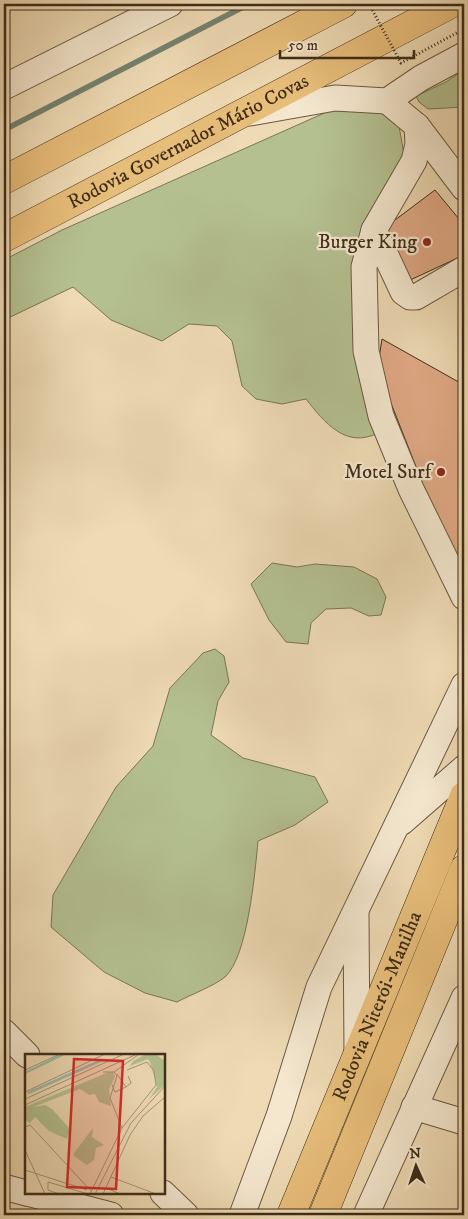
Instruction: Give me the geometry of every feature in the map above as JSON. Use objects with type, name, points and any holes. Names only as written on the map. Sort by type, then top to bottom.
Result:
[{"type":"highway","points":[[4,180],[343,4]]},
{"type":"highway","name":"Rodovia Governador Mário Covas","points":[[4,238],[451,4]]},
{"type":"highway","name":"Rodovia Niterói-Manilha","points":[[291,1215],[464,796]]},
{"type":"highway","name":"Rodovia Niterói-Manilha","points":[[322,1215],[464,869]]},
{"type":"street","points":[[4,86],[170,4]]},
{"type":"street","points":[[387,101],[421,78],[464,55]]},
{"type":"street","points":[[240,115],[335,98],[387,101],[456,160],[464,188]]},
{"type":"street","points":[[417,126],[418,144],[414,161],[374,230],[364,267],[366,351],[381,416],[411,489],[464,597]]},
{"type":"street","points":[[374,230],[402,292],[410,297],[416,297],[464,269]]},
{"type":"street","points":[[242,1215],[279,1116],[319,986],[464,685]]},
{"type":"street","points":[[393,830],[464,768]]},
{"type":"street","points":[[356,907],[357,1055]]},
{"type":"street","points":[[370,1214],[414,1107],[464,998]]},
{"type":"street","points":[[4,1032],[26,1054]]},
{"type":"street","points":[[414,1107],[464,1122]]},
{"type":"street","points":[[4,1186],[25,1192]]},
{"type":"street","points":[[31,1194],[111,1215]]},
{"type":"street","points":[[164,1194],[186,1215]]},
{"type":"path","points":[[370,4],[401,63],[464,29]]},
{"type":"green space","points":[[464,70],[464,107],[428,109],[419,102],[416,96],[446,82]]},
{"type":"green space","points":[[340,106],[383,108],[398,121],[404,154],[375,213],[378,433],[356,438],[346,436],[329,425],[306,399],[282,404],[256,399],[242,386],[232,341],[217,326],[189,324],[162,341],[111,320],[73,287],[4,320],[4,260],[62,230]]},
{"type":"green space","points":[[272,563],[297,567],[315,564],[354,567],[377,579],[386,597],[381,615],[369,616],[351,608],[326,609],[311,623],[308,644],[286,642],[269,620],[251,584]]},
{"type":"green space","points":[[215,649],[224,656],[229,682],[218,701],[211,735],[243,758],[315,777],[328,802],[295,825],[258,841],[245,933],[233,966],[225,977],[177,1002],[145,993],[104,972],[51,927],[53,895],[116,787],[153,746],[170,688],[203,653]]},
{"type":"building","name":"Burger King","points":[[435,190],[464,225],[464,255],[408,281],[383,229]]},
{"type":"building","name":"Motel Surf","points":[[382,339],[464,385],[464,567],[433,510],[385,388],[379,358]]},
{"type":"waterway","points":[[4,130],[249,4]]},
{"type":"place","name":"Burger King","points":[[427,242]]},
{"type":"place","name":"Motel Surf","points":[[441,472]]}]
